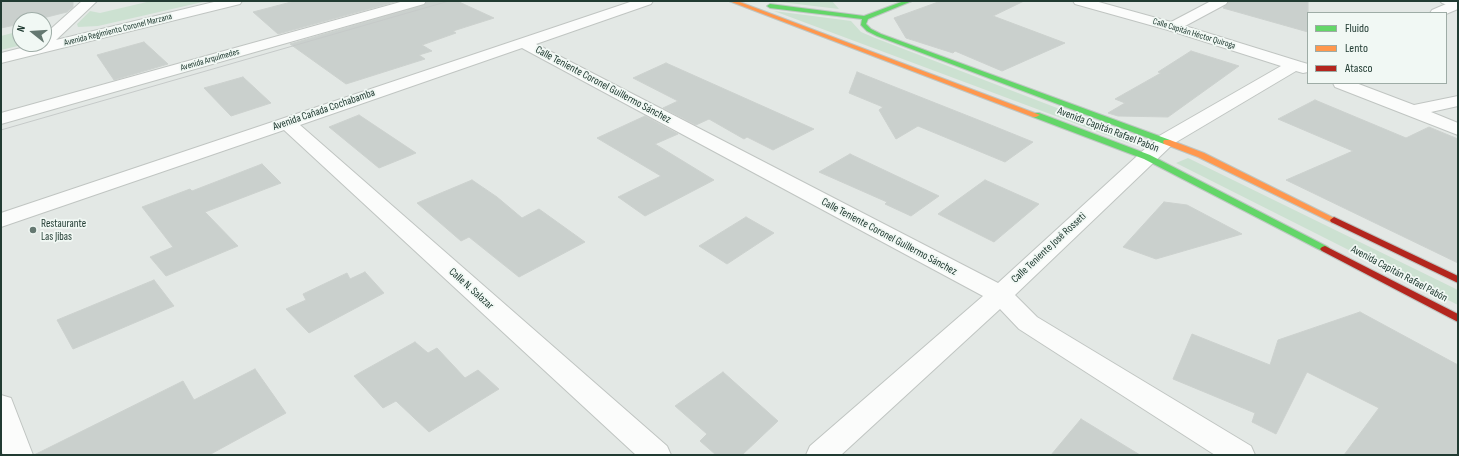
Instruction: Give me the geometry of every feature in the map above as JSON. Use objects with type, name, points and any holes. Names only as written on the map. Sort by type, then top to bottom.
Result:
[{"type":"main road","points":[[733,1],[865,18],[909,1]]},
{"type":"main road","name":"Avenida Capitán Rafael Pabón","points":[[733,1],[1147,157],[1177,171],[1458,318]]},
{"type":"main road","name":"Avenida Capitán Rafael Pabón","points":[[848,4],[865,18],[863,24],[869,30],[879,35],[1166,140],[1201,155],[1458,280]]},
{"type":"street","points":[[52,36],[90,1]]},
{"type":"street","name":"Avenida Regimiento Coronel Marzana","points":[[52,43],[235,1]]},
{"type":"street","name":"Avenida Arquímedes","points":[[1,119],[419,1]]},
{"type":"street","name":"Avenida Cañada Cochabamba","points":[[1,220],[646,1]]},
{"type":"street","name":"Calle Capitán Héctor Quiroga","points":[[1080,1],[1173,27],[1304,69]]},
{"type":"street","points":[[1173,27],[1221,1]]},
{"type":"street","points":[[1439,12],[1454,4]]},
{"type":"street","name":"Calle Teniente Coronel Guillermo Sánchez","points":[[523,43],[1000,295],[1028,323],[1240,455]]},
{"type":"street","name":"Avenida Regimiento Coronel Marzana","points":[[1,58],[21,52]]},
{"type":"street","name":"Calle Teniente José Rosseti","points":[[821,455],[1000,295],[1166,140],[1304,69]]},
{"type":"street","points":[[1344,84],[1458,129]]},
{"type":"street","points":[[1413,111],[1458,101]]},
{"type":"street","name":"Calle N. Salazar","points":[[287,123],[656,455]]},
{"type":"street","points":[[1,406],[18,455]]},
{"type":"green space","points":[[151,1],[207,1],[98,26],[78,27],[77,24],[90,11],[100,13]]},
{"type":"green space","points":[[772,1],[832,1],[839,9]]},
{"type":"green space","points":[[774,11],[851,21],[861,32],[875,38],[1135,138],[1128,143]]},
{"type":"green space","points":[[12,33],[12,47],[1,50],[1,36]]},
{"type":"green space","points":[[1188,158],[1458,290],[1458,305],[1176,163]]},
{"type":"building","points":[[1,1],[73,1],[73,7],[67,12],[52,16],[52,12],[12,12],[12,26],[1,28]]},
{"type":"building","points":[[295,1],[398,1],[278,34],[253,12]]},
{"type":"building","points":[[427,1],[457,1],[494,18],[453,31],[456,33],[422,45],[432,51],[419,55],[425,59],[346,84],[290,44],[424,5]]},
{"type":"building","points":[[941,1],[1024,1],[993,16],[1065,43],[1002,71],[955,51],[953,53],[906,38],[894,18]]},
{"type":"building","points":[[1229,1],[1308,1],[1307,32],[1223,8]]},
{"type":"building","points":[[144,42],[168,64],[114,80],[97,55]]},
{"type":"building","points":[[1191,51],[1239,66],[1168,117],[1118,116],[1108,113],[1125,103],[1115,99],[1161,73],[1158,72]]},
{"type":"building","points":[[666,63],[814,129],[773,150],[747,137],[744,139],[709,119],[696,125],[663,108],[678,101],[633,78]]},
{"type":"building","points":[[857,72],[1033,142],[1005,162],[918,126],[896,139],[879,110],[883,107],[849,93]]},
{"type":"building","points":[[243,77],[271,103],[231,116],[204,88]]},
{"type":"building","points":[[1315,100],[1406,138],[1429,127],[1458,139],[1458,263],[1286,180],[1353,151],[1278,119]]},
{"type":"building","points":[[359,115],[416,153],[379,168],[329,127]]},
{"type":"building","points":[[645,116],[678,134],[655,144],[714,180],[645,216],[618,197],[661,176],[597,138]]},
{"type":"building","points":[[850,154],[939,196],[911,216],[885,204],[887,202],[819,172]]},
{"type":"building","points":[[262,164],[281,183],[205,212],[238,246],[166,276],[150,257],[173,247],[142,207],[190,189],[192,191]]},
{"type":"building","points":[[472,180],[497,197],[522,218],[539,209],[585,242],[519,277],[469,237],[461,241],[417,203]]},
{"type":"building","points":[[985,180],[1039,204],[994,242],[938,214]]},
{"type":"building","points":[[1164,202],[1187,205],[1242,234],[1156,259],[1123,247]]},
{"type":"building","points":[[746,217],[774,233],[727,264],[699,246]]},
{"type":"building","points":[[365,272],[384,293],[309,333],[286,309],[306,300],[303,294],[347,273],[350,279]]},
{"type":"building","points":[[154,280],[174,306],[73,349],[57,320]]},
{"type":"building","points":[[1360,312],[1458,365],[1458,455],[1344,455],[1379,408],[1307,372],[1276,434],[1252,422],[1255,413],[1173,379],[1192,334],[1270,365],[1278,340]]},
{"type":"building","points":[[415,342],[428,353],[437,348],[465,378],[478,370],[499,389],[429,432],[396,401],[383,408],[354,376]]},
{"type":"building","points":[[255,369],[286,413],[209,455],[34,455],[183,381],[194,400]]},
{"type":"building","points":[[723,372],[778,421],[742,455],[716,455],[700,441],[707,434],[675,406]]},
{"type":"building","points":[[1081,419],[1140,455],[1051,455]]},
{"type":"tram line","points":[[1,130],[449,1]]},
{"type":"traffic: fast","points":[[770,6],[865,18],[909,1]]},
{"type":"traffic: fast","points":[[865,18],[863,24],[869,30],[879,35],[1167,142]]},
{"type":"traffic: fast","points":[[1036,115],[1147,157],[1325,249]]},
{"type":"traffic: slow","points":[[732,1],[1036,115]]},
{"type":"traffic: slow","points":[[1167,142],[1201,155],[1334,220]]},
{"type":"traffic: jam","points":[[1334,220],[1458,280]]},
{"type":"traffic: jam","points":[[1325,249],[1458,318]]},
{"type":"place","name":"Restaurante Las Jibas","points":[[33,230]]}]
